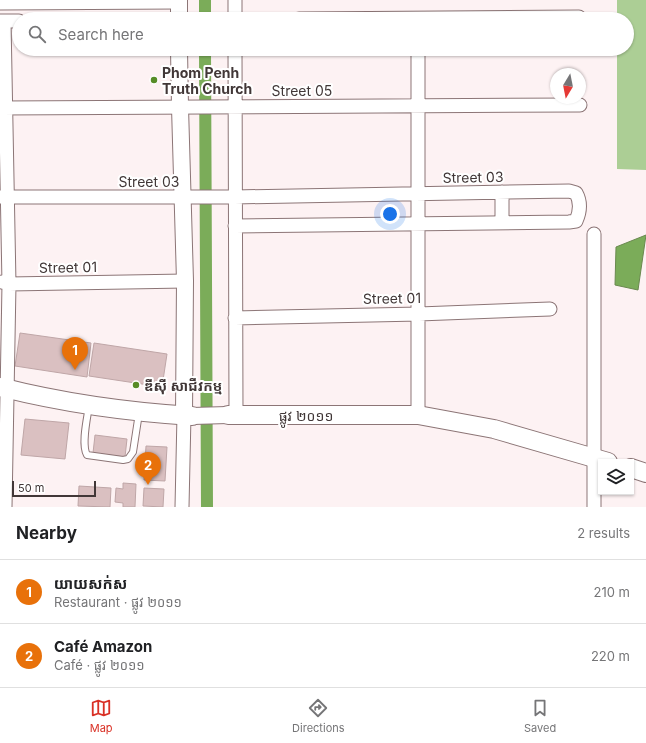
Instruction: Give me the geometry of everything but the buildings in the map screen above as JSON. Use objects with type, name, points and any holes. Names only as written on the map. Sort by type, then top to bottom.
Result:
[{"type":"main road","name":"ផ្លូវ ២០១១","points":[[3,388],[89,405],[139,412],[188,416]]},
{"type":"main road","name":"ផ្លូវ ២០១១","points":[[232,415],[418,415],[494,428],[598,459]]},
{"type":"main road","points":[[634,469],[646,473]]},
{"type":"street","points":[[235,0],[235,12]]},
{"type":"street","points":[[1,2],[179,1],[179,12]]},
{"type":"street","points":[[2,21],[4,197],[3,388],[5,507]]},
{"type":"street","points":[[180,56],[184,107],[185,281],[188,416],[182,507]]},
{"type":"street","points":[[232,415],[235,318],[235,226],[233,197],[232,107],[235,56]]},
{"type":"street","points":[[418,56],[418,415]]},
{"type":"street","name":"Street 05","points":[[3,108],[580,105]]},
{"type":"street","name":"Street 03","points":[[4,197],[233,197],[569,191],[576,193],[579,198],[579,215],[576,221],[569,222],[235,226]]},
{"type":"street","points":[[502,192],[502,223]]},
{"type":"street","points":[[594,234],[601,459]]},
{"type":"street","name":"Street 01","points":[[4,283],[185,281]]},
{"type":"street","name":"Street 01","points":[[235,318],[419,314],[550,309]]},
{"type":"street","name":"ផ្លូវ ២០១១","points":[[188,416],[232,415]]},
{"type":"street","points":[[594,507],[598,480]]},
{"type":"lane","points":[[89,405],[85,451],[87,455],[123,460],[128,459],[133,452],[139,412]]},
{"type":"shaded area","points":[[617,0],[646,0],[646,170],[617,169],[617,56],[634,56],[634,12],[617,12]]},
{"type":"shaded area","points":[[646,235],[638,290],[615,285],[616,247]]},
{"type":"waterway","points":[[205,0],[205,12]]},
{"type":"waterway","points":[[205,56],[207,507]]},
{"type":"place","name":"Phom Penh Truth Church","points":[[154,80]]},
{"type":"place","name":"យាយសក់ស","points":[[75,370]]},
{"type":"place","name":"ឌីស៊ី សាជីវកម្ម","points":[[136,385]]},
{"type":"place","name":"Café Amazon","points":[[148,485]]}]
